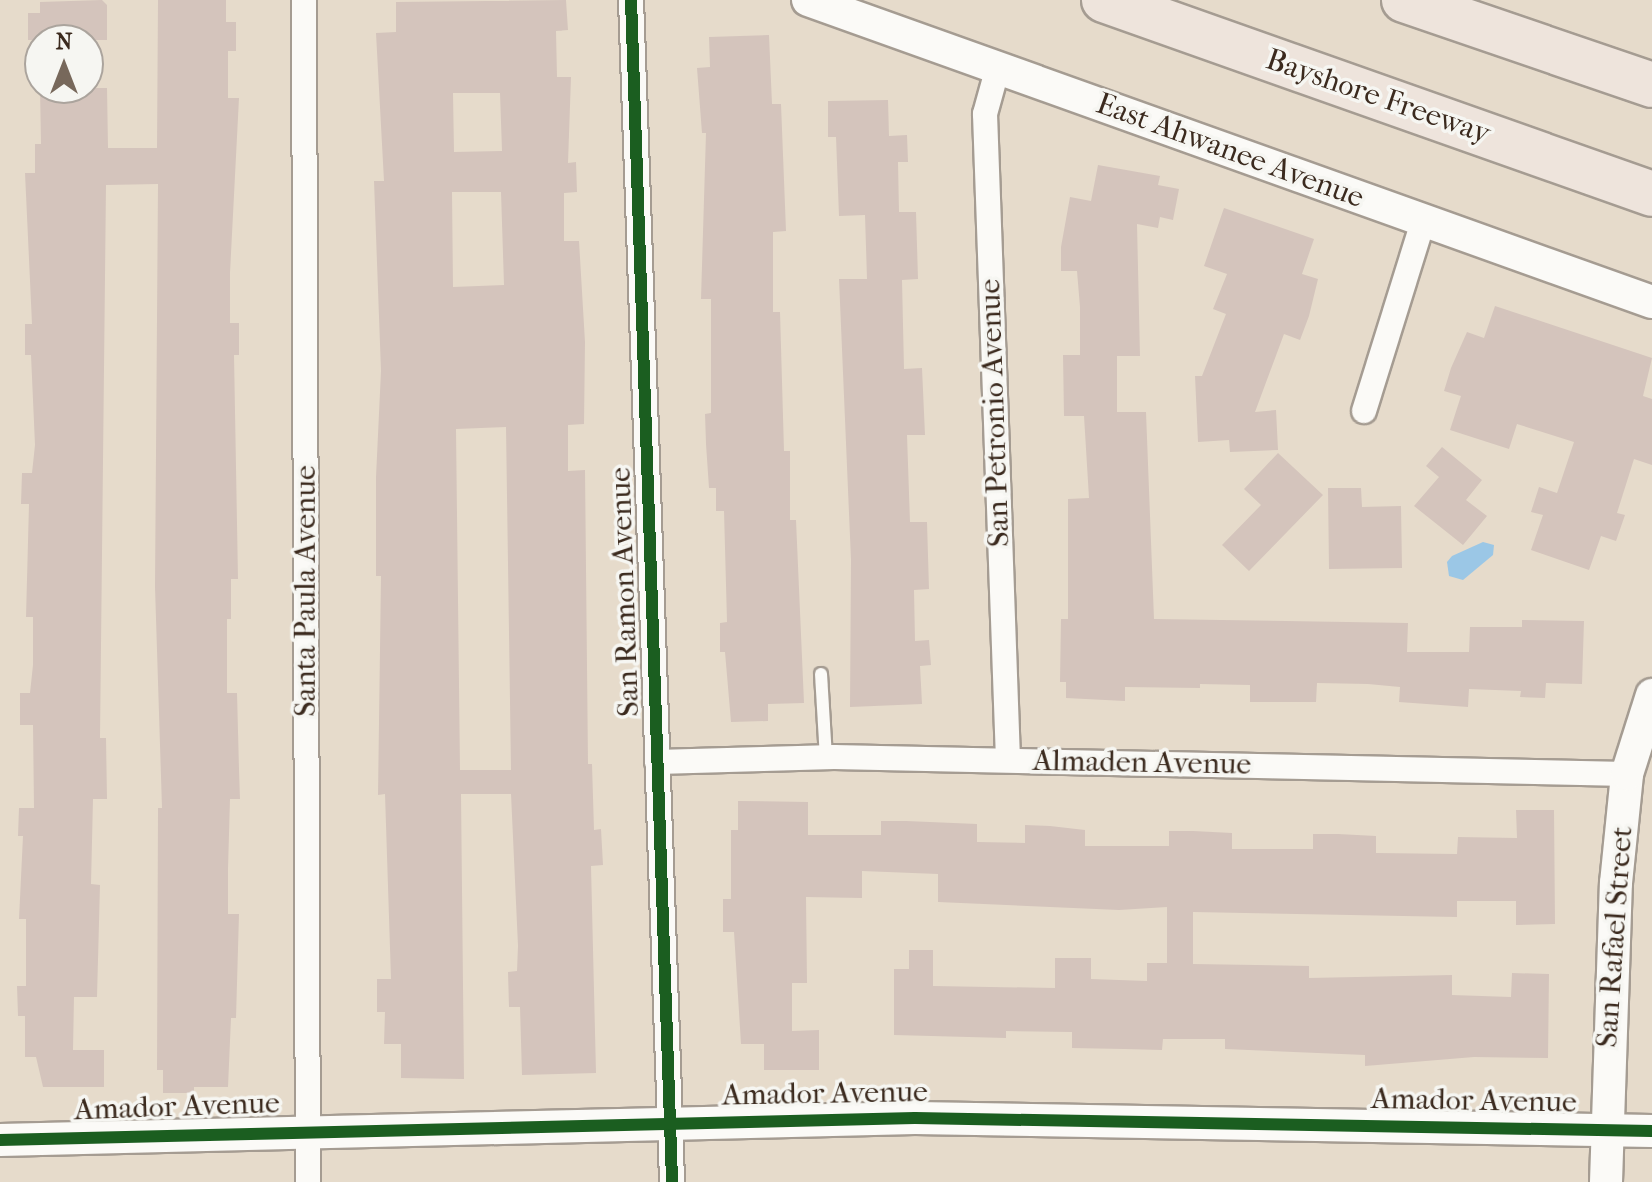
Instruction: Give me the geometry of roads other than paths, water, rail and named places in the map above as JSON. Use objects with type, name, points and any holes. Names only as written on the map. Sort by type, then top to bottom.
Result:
[{"type":"highway","name":"Bayshore Freeway","points":[[1104,0],[1652,194]]},
{"type":"highway","points":[[1404,0],[1652,85]]},
{"type":"street","name":"Santa Paula Avenue","points":[[304,0],[308,1182]]},
{"type":"street","name":"San Ramon Avenue","points":[[631,0],[672,1182]]},
{"type":"street","name":"East Ahwanee Avenue","points":[[808,0],[1652,302]]},
{"type":"street","name":"San Petronio Avenue","points":[[998,67],[985,114],[1008,760]]},
{"type":"street","points":[[1364,411],[1423,221]]},
{"type":"street","name":"San Rafael Street","points":[[1606,1182],[1616,883],[1627,774],[1652,695]]},
{"type":"street","name":"Almaden Avenue","points":[[657,762],[826,757],[1627,774]]},
{"type":"street","name":"Amador Avenue","points":[[0,1140],[308,1129],[1006,1118],[1652,1131]]},
{"type":"lane","points":[[821,674],[826,757]]},
{"type":"water","points":[[1483,542],[1494,545],[1493,555],[1463,580],[1449,576],[1447,562],[1452,556]]}]
